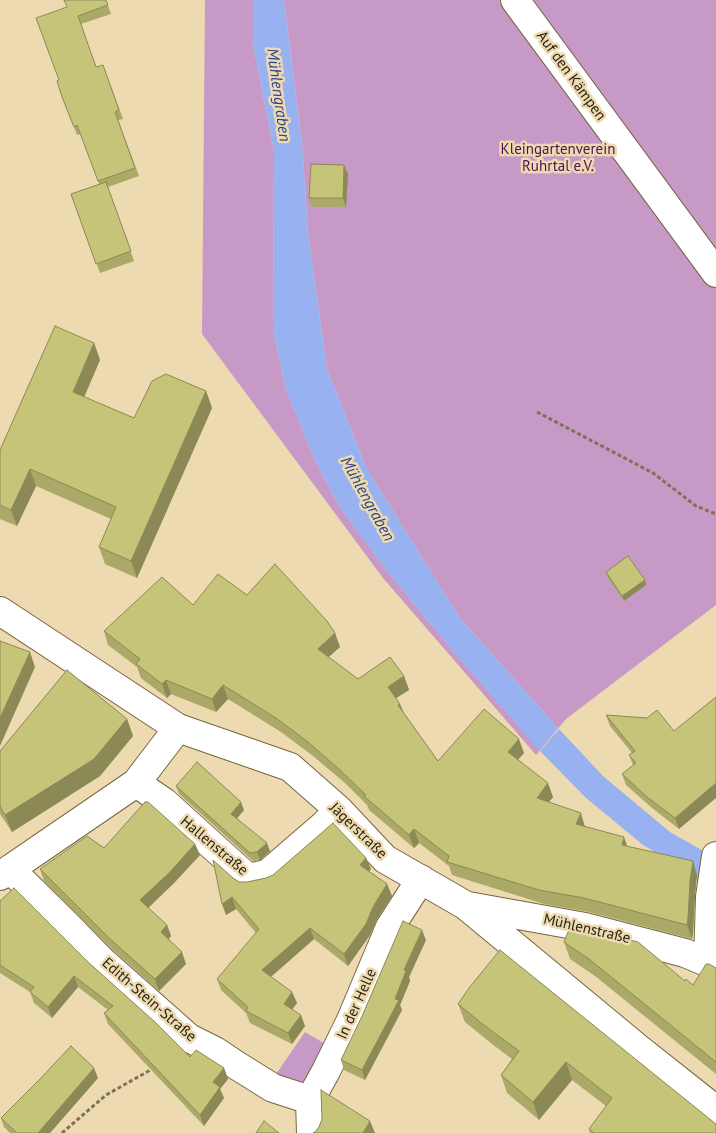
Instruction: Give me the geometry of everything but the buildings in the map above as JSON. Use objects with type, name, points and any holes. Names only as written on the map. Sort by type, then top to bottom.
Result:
[{"type":"street","name":"Auf den Kämpen","points":[[515,0],[716,273]]},
{"type":"street","name":"Jägerstraße","points":[[0,611],[178,728],[290,767],[339,810],[385,859],[465,905],[716,1110]]},
{"type":"street","points":[[5,872],[136,783],[178,728]]},
{"type":"street","name":"Hallenstraße","points":[[136,783],[164,802],[248,878],[267,874],[339,810]]},
{"type":"street","name":"Mühlenstraße","points":[[465,905],[585,927],[685,953],[712,964],[710,897],[716,856]]},
{"type":"street","name":"Edith-Stein-Straße","points":[[5,872],[67,925],[102,961],[189,1038],[215,1051],[274,1088],[310,1100]]},
{"type":"street","name":"In der Helle","points":[[310,1100],[351,1020],[390,927],[421,879]]},
{"type":"street","points":[[310,1100],[311,1133]]},
{"type":"path","points":[[536,412],[653,473],[696,506],[716,514]]},
{"type":"path","points":[[62,1133],[106,1095],[154,1068]]},
{"type":"green space","name":"Kleingartenverein Ruhrtal e.V.","points":[[205,0],[253,0],[253,44],[274,152],[273,331],[286,390],[316,463],[339,506],[391,576],[460,659],[539,749],[558,728],[460,618],[366,467],[327,369],[308,232],[302,144],[284,0],[716,0],[716,605],[566,719],[536,755],[383,578],[202,334]]},
{"type":"green space","points":[[305,1032],[327,1045],[304,1082],[274,1077]]},
{"type":"water","name":"Mühlengraben","points":[[253,0],[284,0],[302,144],[308,232],[327,369],[366,467],[460,618],[558,728],[539,750],[391,576],[339,506],[316,463],[286,390],[273,331],[274,152],[253,44]]},
{"type":"water","points":[[559,729],[603,776],[670,832],[712,856],[701,882],[679,866],[643,845],[585,797],[540,751]]}]
